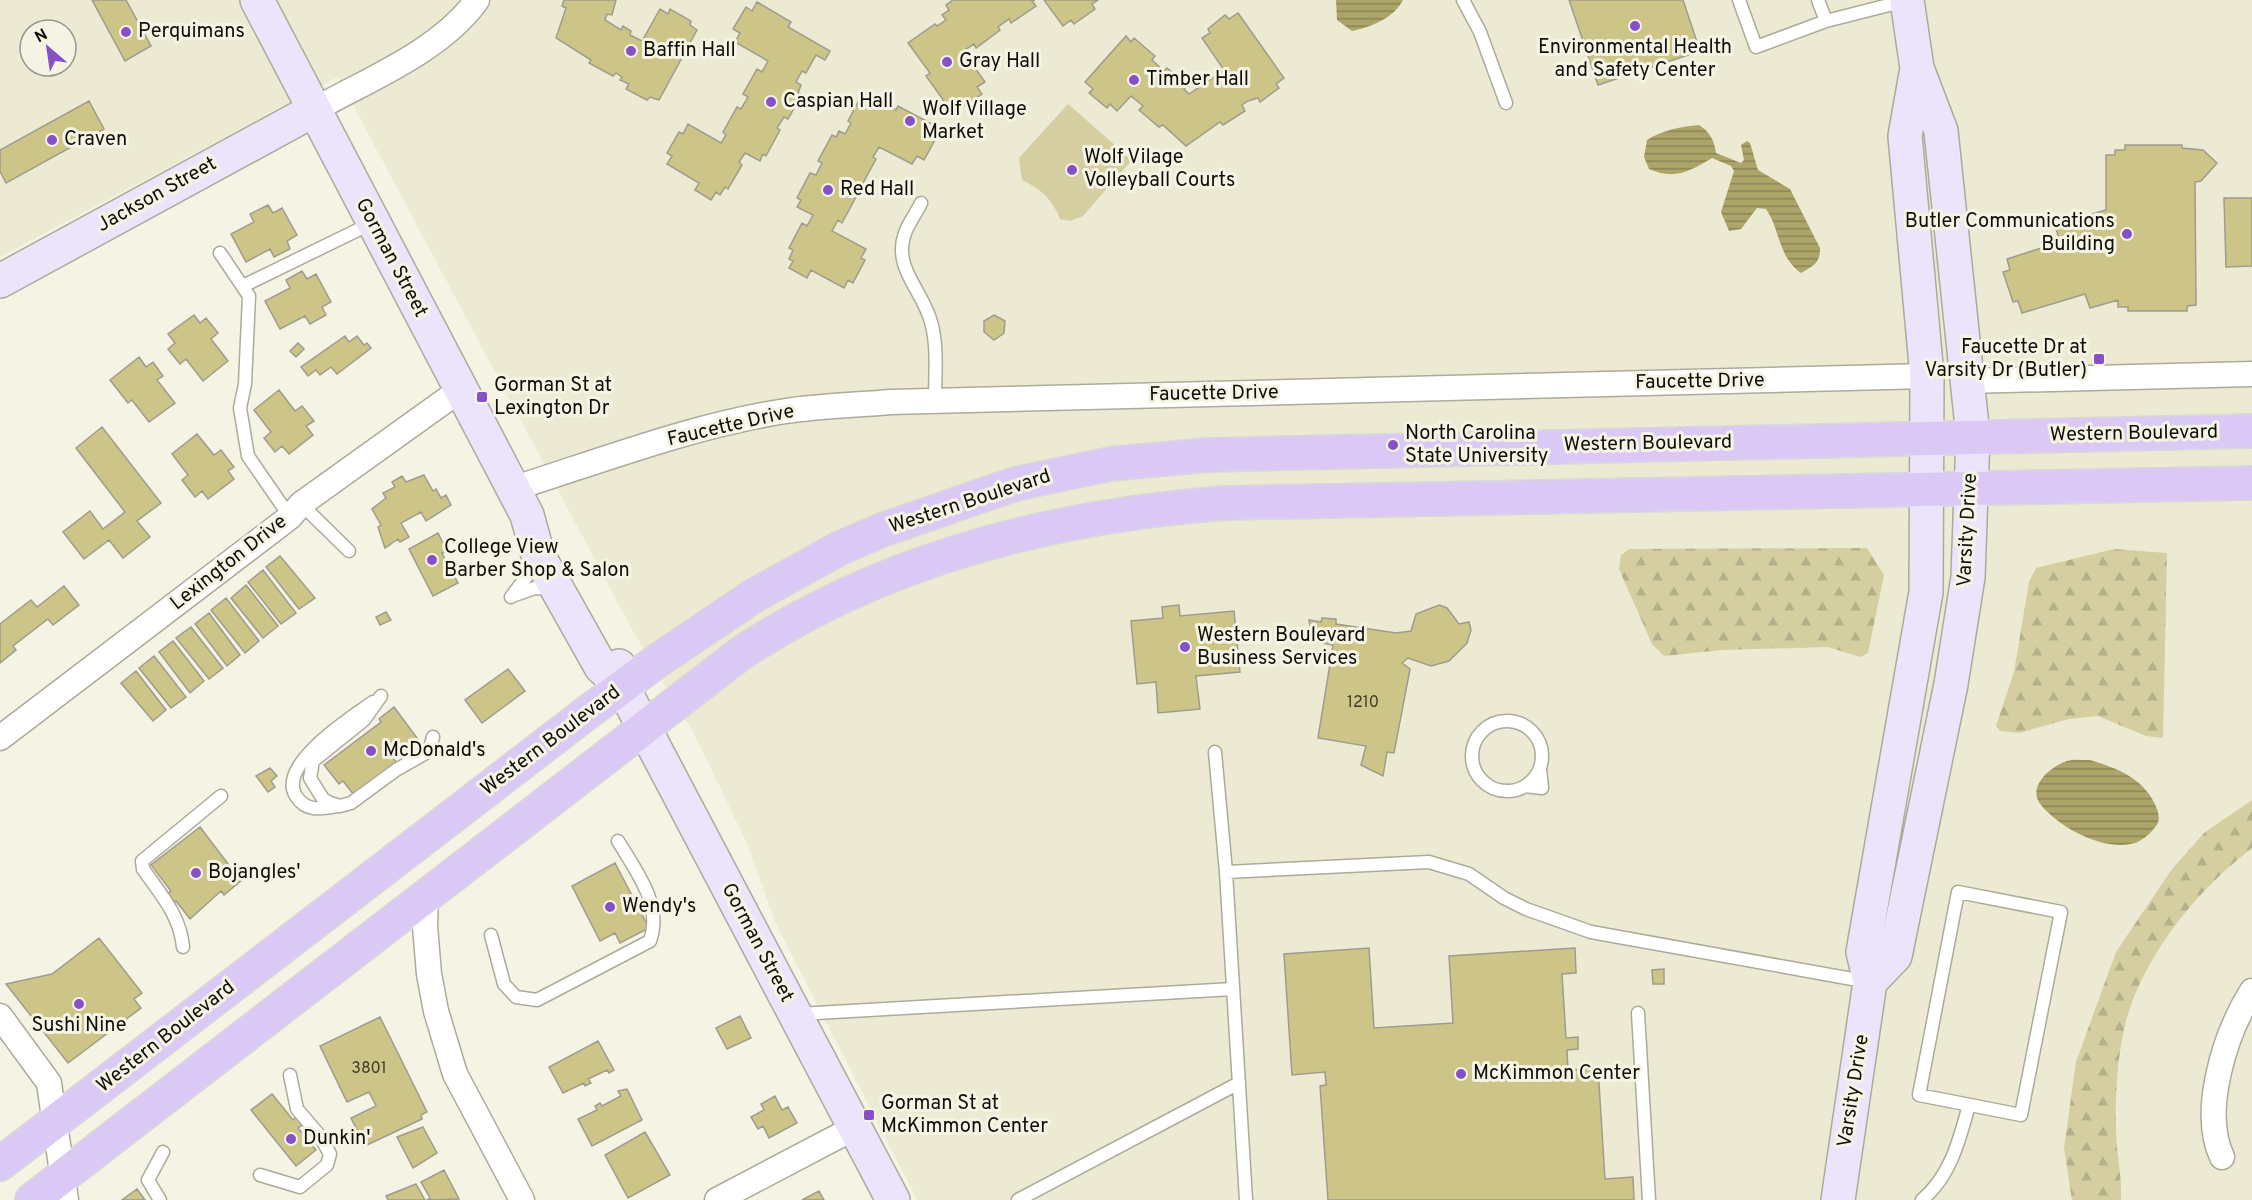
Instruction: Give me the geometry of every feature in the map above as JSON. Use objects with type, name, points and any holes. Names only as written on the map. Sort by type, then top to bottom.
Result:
[{"type":"main road","name":"Western Boulevard","points":[[0,1164],[622,686],[755,595],[840,548],[882,530],[1015,484],[1144,459],[1208,455],[2252,431]]},
{"type":"main road","points":[[32,1200],[64,1188],[426,896],[748,649],[838,597],[887,575],[970,548],[1043,528],[1092,519],[1166,507],[1225,503],[2252,483]]},
{"type":"street","name":"Gorman Street","points":[[257,0],[519,502],[538,555],[601,667],[622,686],[893,1200]]},
{"type":"street","points":[[314,110],[440,38],[466,16],[477,0]]},
{"type":"street","name":"Varsity Drive","points":[[1870,982],[1895,956],[1949,695],[1968,577],[1973,436],[1941,131],[1917,68],[1907,0]]},
{"type":"street","name":"Varsity Drive","points":[[1838,1200],[1870,982],[1863,952],[1926,592],[1927,376],[1905,136],[1917,68]]},
{"type":"street","name":"Jackson Street","points":[[0,280],[314,110]]},
{"type":"street","points":[[1967,381],[2252,374]]},
{"type":"street","name":"Faucette Drive","points":[[519,502],[678,438],[785,411],[935,400],[1927,376]]},
{"type":"street","name":"Lexington Drive","points":[[0,738],[296,510],[460,390]]},
{"type":"street","name":"Gorman Street","points":[[519,502],[555,543],[618,653],[622,686]]},
{"type":"street","points":[[426,896],[425,926],[429,974],[454,1074],[522,1200]]},
{"type":"street","points":[[2222,1158],[2217,1146],[2215,1125],[2219,1074],[2233,1027],[2252,991]]},
{"type":"street","points":[[0,1016],[46,1077],[51,1092],[64,1188]]},
{"type":"street","points":[[717,1200],[855,1128]]},
{"type":"lane","points":[[1463,0],[1480,32],[1506,103]]},
{"type":"lane","points":[[1739,0],[1756,47],[1826,21],[1907,0]]},
{"type":"lane","points":[[1818,0],[1826,21]]},
{"type":"lane","points":[[921,203],[904,235],[901,256],[905,270],[922,297],[932,322],[935,351],[935,400]]},
{"type":"lane","points":[[243,286],[372,223]]},
{"type":"lane","points":[[220,253],[249,296],[245,384],[240,408],[248,456],[296,510],[349,551]]},
{"type":"lane","points":[[538,555],[527,576],[511,597],[535,588],[557,589]]},
{"type":"lane","points":[[340,806],[323,799],[313,784],[309,771],[320,753],[364,720],[381,696],[313,747],[294,774],[294,793],[307,807],[315,810],[340,806],[351,803],[396,770],[424,754],[430,748],[433,737]]},
{"type":"lane","points":[[1506,721],[1528,728],[1541,746],[1540,769],[1542,788],[1525,786],[1503,791],[1482,781],[1476,772],[1473,749],[1485,730],[1506,721]]},
{"type":"lane","points":[[1215,753],[1226,872],[1246,1200]]},
{"type":"lane","points":[[183,947],[176,916],[142,869],[142,861],[221,796]]},
{"type":"lane","points":[[491,935],[504,984],[516,997],[537,1000],[650,941],[656,926],[653,905],[618,842]]},
{"type":"lane","points":[[1226,872],[1429,862],[1469,874],[1504,898],[1526,909],[1591,932],[1870,982]]},
{"type":"lane","points":[[1958,892],[2061,912],[2021,1115],[1969,1105],[1919,1095],[1958,892]]},
{"type":"lane","points":[[794,1014],[1233,989]]},
{"type":"lane","points":[[1638,1013],[1650,1200]]},
{"type":"lane","points":[[260,1175],[300,1187],[327,1165],[330,1154],[320,1136],[297,1109],[290,1075]]},
{"type":"lane","points":[[1018,1200],[1239,1083]]},
{"type":"lane","points":[[1922,1200],[1937,1187],[1947,1170],[1958,1145],[1969,1105]]},
{"type":"lane","points":[[160,1200],[148,1180],[163,1152]]},
{"type":"shaded area","name":"North Carolina State University","points":[[0,0],[2252,0],[2252,1200],[917,1200],[776,924],[747,843],[694,734],[634,633],[338,77],[0,257]]},
{"type":"shaded area","points":[[1336,0],[1403,0],[1388,17],[1352,31],[1337,20]]},
{"type":"shaded area","points":[[1699,125],[1711,137],[1716,153],[1741,163],[1744,160],[1741,145],[1747,141],[1750,143],[1758,170],[1790,189],[1820,248],[1819,258],[1813,266],[1801,273],[1793,266],[1766,209],[1757,208],[1741,229],[1729,231],[1721,212],[1734,171],[1731,166],[1712,158],[1681,173],[1666,174],[1649,169],[1644,157],[1647,140],[1672,130]]},
{"type":"shaded area","points":[[2090,760],[2130,776],[2146,790],[2158,811],[2159,818],[2156,826],[2147,836],[2135,843],[2123,845],[2097,841],[2071,830],[2041,805],[2036,791],[2038,784],[2048,772],[2067,761]]},
{"type":"green space","name":"Wolf Vilage Volleyball Courts","points":[[1068,104],[1132,160],[1083,216],[1070,221],[1060,219],[1054,206],[1045,196],[1022,180],[1019,158]]},
{"type":"green space","points":[[1867,548],[1884,575],[1868,653],[1860,657],[1828,647],[1722,650],[1664,656],[1652,644],[1619,569],[1621,555],[1630,549]]},
{"type":"green space","points":[[2114,549],[2167,553],[2163,738],[2146,736],[2098,716],[2069,719],[2019,733],[2000,731],[1996,726],[2014,672],[2029,582],[2036,568]]},
{"type":"green space","points":[[2252,800],[2252,848],[2214,881],[2181,918],[2152,960],[2131,1005],[2120,1050],[2117,1081],[2116,1136],[2121,1200],[2072,1200],[2064,1148],[2076,1062],[2116,952],[2172,869],[2204,833]]},
{"type":"building","name":"Perquimans","points":[[92,0],[126,0],[151,46],[125,61]]},
{"type":"building","name":"Baffin Hall","points":[[564,0],[616,0],[612,15],[607,14],[605,20],[621,30],[623,26],[631,31],[630,35],[642,41],[660,9],[668,14],[670,9],[691,21],[690,25],[697,30],[659,100],[650,97],[647,100],[626,89],[629,84],[620,80],[622,77],[616,73],[613,76],[589,63],[591,60],[556,38],[566,8],[562,6]]},
{"type":"building","name":"Gray Hall","points":[[953,0],[1035,0],[1032,1],[1036,6],[1011,23],[1009,19],[998,27],[1000,30],[976,48],[974,44],[963,51],[985,82],[977,87],[982,94],[961,108],[957,103],[949,108],[926,76],[930,73],[908,43],[935,24],[937,26],[946,20],[942,15],[949,10],[946,5]]},
{"type":"building","name":"Gray Hall","points":[[1044,0],[1098,0],[1092,4],[1095,9],[1074,24],[1071,20],[1063,26]]},
{"type":"building","name":"Environmental Health and Safety Center","points":[[1569,0],[1683,0],[1700,51],[1598,85]]},
{"type":"building","name":"Caspian Hall","points":[[757,2],[791,22],[788,27],[830,51],[825,60],[816,55],[806,73],[802,71],[796,82],[801,85],[798,93],[802,94],[788,119],[784,117],[777,128],[780,130],[766,156],[763,154],[760,161],[745,153],[739,162],[742,165],[728,189],[725,187],[720,195],[716,192],[711,200],[695,190],[699,183],[667,164],[672,156],[667,153],[679,132],[683,134],[688,124],[721,143],[726,135],[723,132],[737,107],[741,109],[748,97],[743,94],[757,69],[762,72],[768,61],[735,42],[740,33],[733,29],[746,7],[752,11]]},
{"type":"building","name":"Timber Hall","points":[[1238,13],[1284,78],[1276,84],[1279,88],[1260,102],[1258,98],[1248,101],[1242,105],[1245,111],[1223,125],[1220,122],[1186,146],[1163,125],[1159,127],[1139,110],[1143,106],[1131,96],[1117,111],[1110,104],[1107,108],[1089,93],[1093,89],[1085,82],[1126,36],[1131,42],[1134,38],[1155,56],[1152,60],[1164,71],[1167,68],[1187,85],[1184,89],[1189,94],[1224,70],[1202,38],[1210,33],[1208,29],[1225,15],[1229,19]]},
{"type":"building","name":"Red Hall","points":[[863,93],[896,110],[898,106],[934,125],[929,134],[936,138],[924,160],[917,156],[912,164],[879,147],[873,157],[876,159],[862,185],[858,183],[852,195],[856,197],[842,223],[838,220],[832,231],[866,249],[861,258],[865,260],[853,283],[848,280],[844,288],[811,270],[807,278],[789,268],[793,261],[789,259],[793,250],[789,248],[802,223],[807,226],[813,215],[797,207],[801,200],[797,198],[810,173],[816,175],[822,163],[818,161],[832,135],[836,137],[839,131],[845,134],[851,123],[848,121]]},
{"type":"building","name":"Craven","points":[[89,101],[104,129],[6,183],[0,171],[0,150]]},
{"type":"building","name":"Butler Communications Building","points":[[2125,145],[2182,145],[2182,148],[2203,150],[2217,163],[2201,181],[2195,182],[2196,305],[2187,306],[2187,311],[2128,311],[2128,307],[2118,307],[2118,300],[2090,308],[2085,294],[2022,313],[2018,301],[2013,302],[2003,272],[2010,270],[2007,259],[2060,242],[2055,225],[2106,210],[2106,155],[2115,155],[2115,150],[2125,150]]},
{"type":"building","points":[[2224,198],[2252,198],[2252,266],[2226,267]]},
{"type":"building","points":[[268,205],[273,213],[282,208],[297,235],[287,241],[290,249],[274,257],[270,249],[246,262],[231,234],[254,222],[250,214]]},
{"type":"building","points":[[302,271],[307,279],[316,274],[331,302],[322,307],[326,315],[310,324],[305,316],[280,329],[265,301],[290,288],[286,280]]},
{"type":"building","points":[[194,315],[200,323],[206,318],[218,333],[211,339],[228,361],[203,381],[186,359],[180,364],[168,349],[175,343],[168,334]]},
{"type":"building","points":[[994,315],[1005,321],[1004,333],[994,340],[984,332],[984,321]]},
{"type":"building","points":[[345,336],[349,342],[357,336],[364,345],[367,343],[371,348],[337,374],[331,367],[320,375],[316,370],[308,376],[301,367]]},
{"type":"building","points":[[298,343],[304,349],[296,357],[290,351]]},
{"type":"building","points":[[139,357],[146,367],[153,362],[163,376],[157,380],[175,403],[149,422],[132,400],[128,403],[110,380]]},
{"type":"building","points":[[279,390],[295,411],[302,406],[314,421],[306,426],[313,435],[289,454],[282,446],[275,452],[264,438],[271,432],[254,410]]},
{"type":"building","points":[[102,427],[161,503],[137,521],[150,537],[123,558],[109,540],[84,559],[63,532],[90,511],[103,529],[125,512],[76,448]]},
{"type":"building","points":[[197,434],[214,455],[221,450],[234,467],[228,471],[234,479],[208,499],[202,491],[195,497],[182,480],[188,475],[172,454]]},
{"type":"building","points":[[424,475],[433,491],[436,489],[441,498],[446,495],[451,505],[426,521],[421,512],[401,523],[409,537],[400,542],[398,539],[385,548],[378,527],[381,525],[372,509],[386,498],[383,493],[395,487],[392,482],[402,476],[406,482]]},
{"type":"building","points":[[438,533],[447,551],[442,553],[458,583],[433,596],[409,549]]},
{"type":"building","points":[[280,556],[315,598],[299,609],[266,567]]},
{"type":"building","points":[[263,570],[296,613],[281,624],[248,582]]},
{"type":"building","points":[[246,585],[278,626],[263,638],[231,598]]},
{"type":"building","points":[[64,586],[79,605],[53,625],[48,619],[13,646],[16,650],[0,663],[0,624],[31,600],[37,607]]},
{"type":"building","points":[[226,598],[259,641],[245,653],[211,610]]},
{"type":"building","name":"Western Boulevard Business Services","points":[[1179,605],[1180,616],[1234,611],[1240,672],[1196,676],[1200,709],[1158,713],[1156,682],[1137,684],[1131,621],[1163,618],[1162,607]]},
{"type":"building","points":[[1439,605],[1447,608],[1459,624],[1469,622],[1471,630],[1467,643],[1449,661],[1431,666],[1408,658],[1402,663],[1410,669],[1394,753],[1387,752],[1383,776],[1361,765],[1366,746],[1318,738],[1333,645],[1312,641],[1309,620],[1321,622],[1322,618],[1336,619],[1336,624],[1396,633],[1411,631],[1416,614]]},
{"type":"building","points":[[386,612],[391,620],[380,625],[376,617]]},
{"type":"building","points":[[209,613],[240,655],[227,666],[195,624]]},
{"type":"building","points":[[191,627],[223,668],[209,679],[176,638]]},
{"type":"building","points":[[173,641],[204,681],[190,693],[159,652]]},
{"type":"building","points":[[154,656],[186,697],[171,708],[139,668]]},
{"type":"building","points":[[508,669],[525,691],[482,723],[465,700]]},
{"type":"building","points":[[136,671],[166,710],[153,721],[121,683]]},
{"type":"building","name":"McDonald's","points":[[394,707],[420,742],[405,753],[403,750],[392,757],[397,763],[354,795],[343,781],[339,784],[324,765],[381,722],[379,719]]},
{"type":"building","points":[[270,768],[277,776],[271,781],[275,787],[268,792],[256,776]]},
{"type":"building","name":"Bojangles'","points":[[200,827],[241,881],[224,895],[221,891],[190,919],[176,901],[172,904],[165,895],[171,891],[151,865]]},
{"type":"building","name":"Wendy's","points":[[615,863],[649,928],[620,943],[615,933],[600,941],[572,886]]},
{"type":"building","name":"Sushi Nine","points":[[99,938],[142,993],[134,999],[141,1008],[68,1063],[6,984],[52,974]]},
{"type":"building","name":"McKimmon Center","points":[[1369,948],[1374,1028],[1453,1023],[1449,956],[1575,948],[1576,973],[1562,974],[1566,1038],[1578,1037],[1578,1049],[1567,1050],[1568,1070],[1598,1068],[1605,1179],[1633,1177],[1634,1200],[1328,1200],[1320,1086],[1326,1085],[1325,1072],[1292,1075],[1284,954]]},
{"type":"building","points":[[1664,969],[1664,984],[1653,984],[1652,970]]},
{"type":"building","points":[[740,1016],[751,1038],[727,1049],[716,1028]]},
{"type":"building","points":[[380,1017],[427,1112],[421,1115],[422,1119],[365,1146],[351,1118],[376,1106],[369,1092],[347,1102],[320,1046]]},
{"type":"building","points":[[598,1041],[614,1070],[609,1073],[607,1070],[588,1079],[591,1083],[585,1086],[584,1083],[563,1093],[549,1067]]},
{"type":"building","points":[[627,1089],[642,1120],[592,1146],[578,1119],[597,1110],[595,1106],[600,1103],[602,1106],[621,1096],[618,1091]]},
{"type":"building","name":"Dunkin'","points":[[272,1094],[293,1120],[296,1117],[302,1125],[298,1128],[316,1150],[296,1166],[251,1110]]},
{"type":"building","points":[[775,1096],[782,1110],[788,1107],[797,1123],[769,1138],[763,1126],[758,1129],[751,1117],[764,1110],[761,1104]]},
{"type":"building","points":[[423,1127],[437,1153],[413,1168],[397,1137]]},
{"type":"building","points":[[645,1132],[670,1175],[628,1198],[605,1155]]},
{"type":"building","points":[[444,1170],[459,1199],[427,1200],[430,1198],[421,1182]]},
{"type":"building","points":[[416,1184],[425,1200],[388,1200],[386,1196]]},
{"type":"building","points":[[137,1189],[145,1200],[122,1200]]},
{"type":"building","points":[[819,1191],[824,1200],[802,1200]]},
{"type":"place","name":"Environmental Health and Safety Center","points":[[1635,26]]},
{"type":"place","name":"Perquimans","points":[[126,32]]},
{"type":"place","name":"Baffin Hall","points":[[631,51]]},
{"type":"place","name":"Gray Hall","points":[[947,62]]},
{"type":"place","name":"Timber Hall","points":[[1134,80]]},
{"type":"place","name":"Caspian Hall","points":[[771,102]]},
{"type":"place","name":"Wolf Village Market","points":[[910,121]]},
{"type":"place","name":"Craven","points":[[52,140]]},
{"type":"place","name":"Wolf Vilage Volleyball Courts","points":[[1072,170]]},
{"type":"place","name":"Red Hall","points":[[828,190]]},
{"type":"place","name":"Butler Communications Building","points":[[2127,234]]},
{"type":"place","name":"Faucette Dr at Varsity Dr (Butler)","points":[[2099,359]]},
{"type":"place","name":"Gorman St at Lexington Dr","points":[[482,397]]},
{"type":"place","name":"North Carolina State University","points":[[1393,445]]},
{"type":"place","name":"College View Barber Shop & Salon","points":[[432,560]]},
{"type":"place","name":"Western Boulevard Business Services","points":[[1185,647]]},
{"type":"place","name":"McDonald's","points":[[371,751]]},
{"type":"place","name":"Bojangles'","points":[[196,873]]},
{"type":"place","name":"Wendy's","points":[[610,907]]},
{"type":"place","name":"Sushi Nine","points":[[79,1004]]},
{"type":"place","name":"McKimmon Center","points":[[1461,1074]]},
{"type":"place","name":"Gorman St at McKimmon Center","points":[[869,1115]]},
{"type":"place","name":"Dunkin'","points":[[291,1139]]}]
